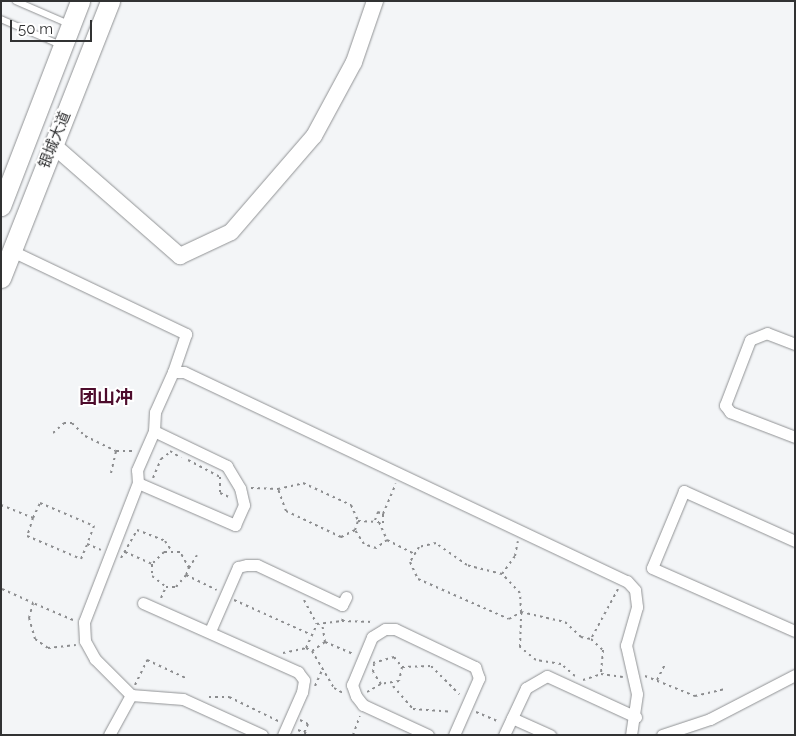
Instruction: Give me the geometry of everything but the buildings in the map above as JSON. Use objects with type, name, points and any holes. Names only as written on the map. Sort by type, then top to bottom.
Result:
[{"type":"main road","name":"银城大道","points":[[1,206],[80,1]]},
{"type":"main road","name":"银城大道","points":[[1,278],[110,1]]},
{"type":"street","points":[[54,145],[180,256],[231,232],[314,136],[354,62],[375,1]]},
{"type":"street","points":[[12,251],[186,334],[173,372],[155,412],[154,431],[137,470],[138,483],[109,553],[84,625],[85,641],[95,659],[131,695],[184,699],[262,735]]},
{"type":"street","points":[[795,344],[767,333],[750,340],[725,397],[730,412],[795,437]]},
{"type":"street","points":[[173,372],[184,372],[624,579],[635,590],[637,607],[626,645],[633,677],[636,717],[631,735]]},
{"type":"street","points":[[138,483],[235,525],[244,505],[240,488],[227,466],[154,431]]},
{"type":"street","points":[[795,541],[684,491],[652,568],[795,631]]},
{"type":"street","points":[[210,631],[238,567],[247,564],[307,588],[342,605],[346,597]]},
{"type":"street","points":[[143,603],[210,631],[298,672],[304,680],[285,730]]},
{"type":"street","points":[[428,735],[368,708],[352,685],[372,637],[380,632],[395,629],[475,667],[479,678],[454,735]]},
{"type":"street","points":[[662,735],[710,719],[795,675]]},
{"type":"street","points":[[550,735],[508,726],[526,688],[547,676],[636,717]]},
{"type":"street","points":[[109,735],[131,695]]},
{"type":"lane","points":[[16,1],[71,25]]},
{"type":"lane","points":[[1,19],[63,45]]},
{"type":"path","points":[[53,433],[64,423],[72,424],[85,436],[116,451],[144,454]]},
{"type":"path","points":[[149,488],[161,459],[169,453],[175,441]]},
{"type":"path","points":[[111,473],[116,451]]},
{"type":"path","points":[[169,453],[220,477],[220,493],[244,505]]},
{"type":"path","points":[[400,474],[383,514],[383,525],[387,540],[413,553]]},
{"type":"path","points":[[240,488],[278,489],[303,483],[351,505],[358,521],[355,530],[341,537],[286,511],[278,489]]},
{"type":"path","points":[[40,503],[94,526],[81,559],[27,536],[34,518],[40,503]]},
{"type":"path","points":[[1,505],[34,518]]},
{"type":"path","points":[[374,520],[378,512],[383,514]]},
{"type":"path","points":[[358,521],[374,520],[383,525]]},
{"type":"path","points":[[87,544],[123,559],[137,530],[165,541],[171,550],[180,552],[189,568]]},
{"type":"path","points":[[355,530],[370,547],[387,540]]},
{"type":"path","points":[[502,574],[515,556],[520,531]]},
{"type":"path","points":[[600,674],[603,650],[591,638],[581,636],[565,622],[521,612],[502,617],[418,579],[410,562],[413,553],[426,542],[436,543],[461,562],[502,574],[520,593],[521,612],[517,640],[536,660],[562,664],[579,680],[600,674],[618,679],[647,675],[695,696],[726,690]]},
{"type":"path","points":[[152,564],[171,550]]},
{"type":"path","points":[[126,552],[152,564]]},
{"type":"path","points":[[152,564],[152,576],[166,587],[176,587],[186,575],[197,555]]},
{"type":"path","points":[[186,575],[225,596],[312,635]]},
{"type":"path","points":[[591,638],[624,579]]},
{"type":"path","points":[[156,608],[166,587]]},
{"type":"path","points":[[307,588],[304,607],[317,624]]},
{"type":"path","points":[[2,589],[84,625]]},
{"type":"path","points":[[342,621],[350,600],[346,597]]},
{"type":"path","points":[[33,603],[29,618],[35,638],[48,648],[59,650],[85,641]]},
{"type":"path","points":[[317,624],[365,619],[380,632]]},
{"type":"path","points":[[306,648],[317,624]]},
{"type":"path","points":[[322,624],[325,642]]},
{"type":"path","points":[[277,662],[284,652],[306,648],[312,651],[325,642]]},
{"type":"path","points":[[325,642],[374,664]]},
{"type":"path","points":[[374,664],[380,658],[394,657],[402,667],[402,675],[393,685]]},
{"type":"path","points":[[131,695],[146,660],[186,678]]},
{"type":"path","points":[[374,664],[377,679],[393,685],[422,712],[466,707]]},
{"type":"path","points":[[658,680],[665,664]]},
{"type":"path","points":[[402,667],[431,666],[440,670],[466,707],[508,726]]},
{"type":"path","points":[[207,697],[229,697],[285,730],[310,735]]},
{"type":"path","points":[[353,735],[368,708]]},
{"type":"district","name":"团山冲","points":[[106,397]]}]
